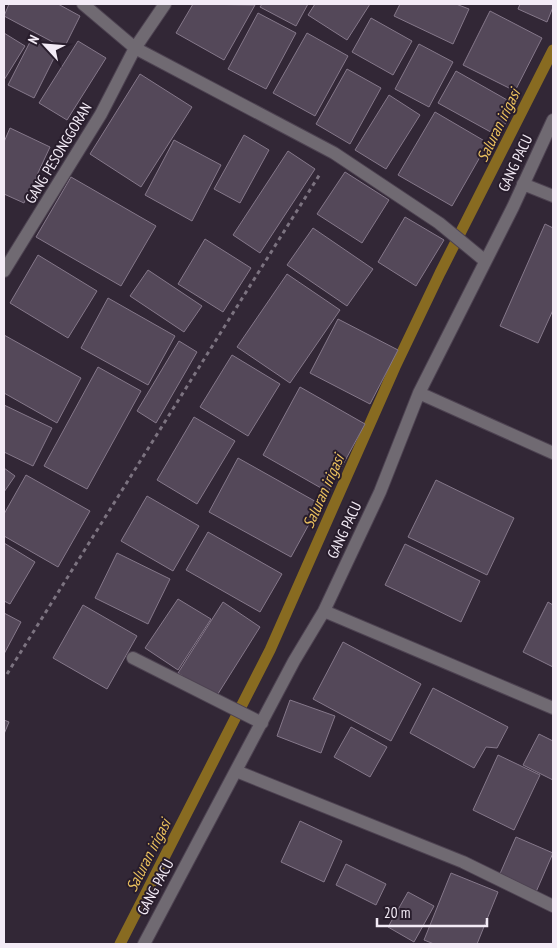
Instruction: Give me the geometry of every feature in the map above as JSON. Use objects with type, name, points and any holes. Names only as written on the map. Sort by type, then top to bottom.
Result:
[{"type":"street","points":[[83,4],[135,48],[334,152],[439,223],[484,260]]},
{"type":"street","name":"GANG PESONGGORAN","points":[[4,271],[101,114],[135,48],[165,4]]},
{"type":"street","name":"GANG PACU","points":[[144,944],[324,611],[380,492],[419,393],[462,310],[484,260],[553,120]]},
{"type":"street","points":[[523,184],[553,196]]},
{"type":"street","points":[[419,393],[553,453]]},
{"type":"street","points":[[324,611],[553,708]]},
{"type":"street","points":[[133,658],[262,723]]},
{"type":"street","points":[[236,771],[463,862],[553,906]]},
{"type":"path","points":[[7,674],[334,152]]},
{"type":"building","points":[[9,4],[58,4],[80,16],[64,48],[4,16]]},
{"type":"building","points":[[193,4],[255,5],[224,60],[176,33]]},
{"type":"building","points":[[262,4],[308,4],[296,26],[260,7]]},
{"type":"building","points":[[315,4],[370,4],[347,40],[308,15]]},
{"type":"building","points":[[400,4],[456,4],[469,9],[453,44],[394,16]]},
{"type":"building","points":[[520,4],[553,4],[553,7],[547,22],[518,9]]},
{"type":"building","points":[[490,11],[542,38],[515,91],[463,65]]},
{"type":"building","points":[[258,13],[296,33],[266,89],[228,69]]},
{"type":"building","points":[[371,18],[412,41],[393,75],[352,52]]},
{"type":"building","points":[[4,33],[25,46],[4,80]]},
{"type":"building","points":[[307,33],[348,56],[315,116],[273,93]]},
{"type":"building","points":[[31,40],[57,52],[34,98],[8,85]]},
{"type":"building","points":[[78,41],[106,58],[67,120],[39,103]]},
{"type":"building","points":[[419,44],[453,62],[429,107],[395,89]]},
{"type":"building","points":[[347,69],[381,88],[350,144],[316,124]]},
{"type":"building","points":[[456,71],[516,105],[498,136],[438,103]]},
{"type":"building","points":[[140,74],[192,107],[141,187],[90,154]]},
{"type":"building","points":[[389,95],[420,115],[386,169],[355,150]]},
{"type":"building","points":[[435,112],[488,143],[452,206],[398,175]]},
{"type":"building","points":[[10,128],[50,147],[24,203],[4,194],[4,142]]},
{"type":"building","points":[[244,135],[269,150],[240,203],[214,189]]},
{"type":"building","points":[[174,140],[221,165],[192,221],[145,195]]},
{"type":"building","points":[[288,151],[315,169],[260,253],[233,235]]},
{"type":"building","points":[[345,172],[389,200],[362,243],[317,214]]},
{"type":"building","points":[[71,177],[156,226],[121,286],[36,237]]},
{"type":"building","points":[[405,217],[444,240],[416,286],[378,262]]},
{"type":"building","points":[[545,224],[553,228],[553,310],[538,343],[500,326]]},
{"type":"building","points":[[313,228],[373,269],[347,306],[287,265]]},
{"type":"building","points":[[205,239],[251,268],[223,312],[178,284]]},
{"type":"building","points":[[38,255],[97,291],[68,338],[10,303]]},
{"type":"building","points":[[148,270],[202,306],[184,332],[130,296]]},
{"type":"building","points":[[287,274],[340,310],[290,383],[237,347]]},
{"type":"building","points":[[108,298],[175,336],[148,385],[81,348]]},
{"type":"building","points":[[338,319],[398,350],[370,404],[310,373]]},
{"type":"building","points":[[4,335],[81,378],[57,423],[4,393]]},
{"type":"building","points":[[179,341],[197,352],[156,423],[137,411]]},
{"type":"building","points":[[232,355],[280,384],[248,436],[200,407]]},
{"type":"building","points":[[98,367],[141,391],[87,489],[44,466]]},
{"type":"building","points":[[300,387],[365,424],[328,492],[263,455]]},
{"type":"building","points":[[4,405],[52,428],[33,466],[4,452]]},
{"type":"building","points":[[194,417],[235,441],[197,504],[157,480]]},
{"type":"building","points":[[238,458],[320,504],[291,557],[209,512]]},
{"type":"building","points":[[4,468],[15,476],[4,492]]},
{"type":"building","points":[[26,475],[90,511],[58,567],[4,536],[4,514]]},
{"type":"building","points":[[436,480],[514,518],[487,575],[408,537]]},
{"type":"building","points":[[147,496],[199,526],[173,571],[121,541]]},
{"type":"building","points":[[208,532],[282,574],[260,612],[186,570]]},
{"type":"building","points":[[4,543],[35,562],[10,604],[4,601]]},
{"type":"building","points":[[405,544],[480,581],[461,622],[385,585]]},
{"type":"building","points":[[117,553],[170,579],[148,624],[95,598]]},
{"type":"building","points":[[178,599],[211,619],[178,670],[145,648]]},
{"type":"building","points":[[223,602],[260,627],[216,697],[178,673]]},
{"type":"building","points":[[548,602],[553,605],[553,667],[523,652]]},
{"type":"building","points":[[83,605],[137,636],[107,689],[53,658]]},
{"type":"building","points":[[4,613],[21,622],[4,654]]},
{"type":"building","points":[[343,642],[421,684],[391,741],[313,699]]},
{"type":"building","points":[[433,688],[508,727],[497,748],[486,747],[474,768],[410,733]]},
{"type":"building","points":[[290,700],[335,716],[321,753],[277,736]]},
{"type":"building","points":[[4,720],[9,722],[4,734]]},
{"type":"building","points":[[351,727],[387,747],[370,777],[334,757]]},
{"type":"building","points":[[539,734],[553,741],[553,780],[523,765]]},
{"type":"building","points":[[498,755],[540,775],[514,830],[473,810]]},
{"type":"building","points":[[300,821],[342,841],[324,882],[281,862]]},
{"type":"building","points":[[516,837],[553,853],[536,892],[499,876]]},
{"type":"building","points":[[346,864],[386,884],[376,905],[336,885]]},
{"type":"building","points":[[451,873],[498,892],[477,944],[434,944],[424,940]]},
{"type":"building","points":[[408,892],[434,906],[414,942],[388,927]]},
{"type":"waterway","name":"Saluran irigasi","points":[[120,944],[270,650],[395,367],[440,273],[553,50]]}]
